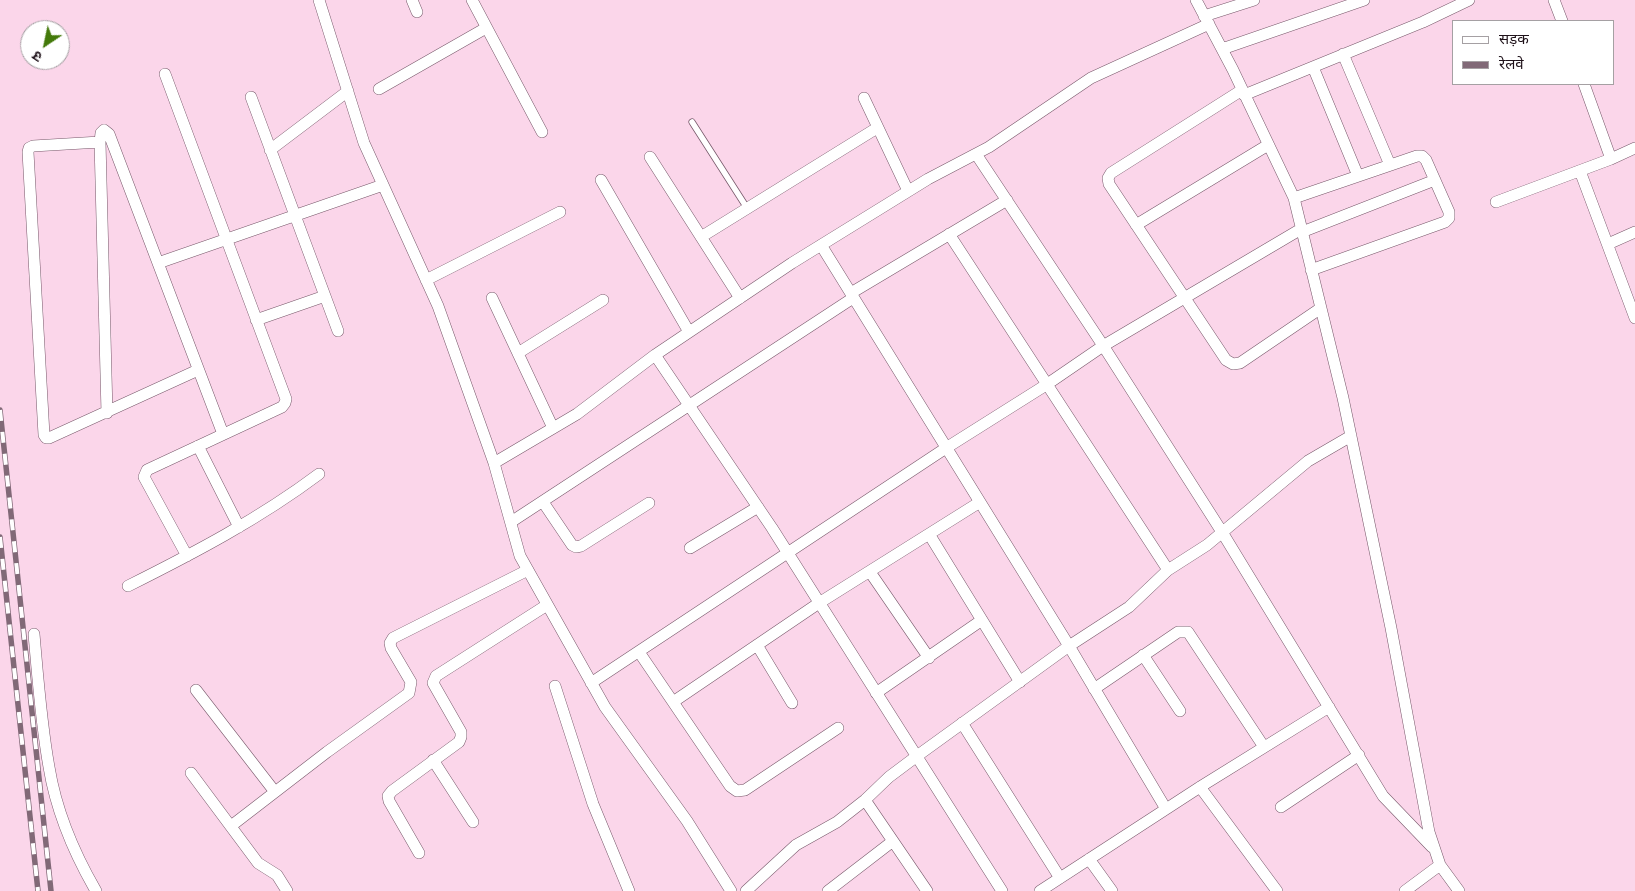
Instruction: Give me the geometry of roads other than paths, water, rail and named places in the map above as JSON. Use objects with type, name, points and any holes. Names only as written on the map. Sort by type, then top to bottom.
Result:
[{"type":"street","points":[[319,0],[364,143],[438,306],[494,463],[520,556],[605,707],[687,821],[731,891]]},
{"type":"street","points":[[412,0],[418,12]]},
{"type":"street","points":[[472,0],[542,132]]},
{"type":"street","points":[[1196,0],[1222,49],[1294,198],[1351,436],[1391,628],[1429,832],[1440,865],[1458,891]]},
{"type":"street","points":[[494,463],[577,414],[655,355],[821,245],[928,179],[988,147],[1091,78],[1207,20],[1254,0]]},
{"type":"street","points":[[1222,49],[1364,0]]},
{"type":"street","points":[[1321,308],[1240,363],[1233,364],[1226,360],[1109,184],[1108,178],[1110,173],[1243,93],[1423,22],[1469,0]]},
{"type":"street","points":[[1554,0],[1562,20]]},
{"type":"street","points":[[379,88],[486,28]]},
{"type":"street","points":[[1344,54],[1390,165]]},
{"type":"street","points":[[1313,67],[1358,176]]},
{"type":"street","points":[[166,74],[286,399],[282,407],[147,470],[144,477],[187,556]]},
{"type":"street","points":[[1584,85],[1611,160]]},
{"type":"street","points":[[270,150],[348,91]]},
{"type":"street","points":[[251,97],[338,330]]},
{"type":"street","points":[[864,98],[908,191]]},
{"type":"street","points":[[701,237],[878,128]]},
{"type":"street","points":[[107,413],[100,142],[101,132],[104,130],[109,134],[223,434]]},
{"type":"street","points":[[100,142],[33,146],[29,148],[28,152],[44,434],[46,438],[50,438],[198,370]]},
{"type":"street","points":[[1136,225],[1268,145]]},
{"type":"street","points":[[1496,202],[1611,160],[1635,148]]},
{"type":"street","points":[[976,154],[1103,346],[1222,532],[1383,796],[1435,850]]},
{"type":"street","points":[[1294,198],[1417,156],[1422,156],[1426,160],[1449,212],[1449,218],[1445,222],[1312,270]]},
{"type":"street","points":[[650,157],[740,298]]},
{"type":"street","points":[[1580,171],[1635,318]]},
{"type":"street","points":[[601,180],[689,332]]},
{"type":"street","points":[[591,683],[1103,346],[1302,230],[1435,180]]},
{"type":"street","points":[[158,263],[383,185]]},
{"type":"street","points":[[510,522],[690,406],[852,295],[1007,200]]},
{"type":"street","points":[[426,280],[560,212]]},
{"type":"street","points":[[1608,244],[1635,232]]},
{"type":"street","points":[[949,234],[1168,570]]},
{"type":"street","points":[[821,245],[980,502],[1166,809]]},
{"type":"street","points":[[256,320],[325,296]]},
{"type":"street","points":[[492,298],[553,428]]},
{"type":"street","points":[[518,353],[603,300]]},
{"type":"street","points":[[655,355],[758,507],[1002,891]]},
{"type":"street","points":[[746,891],[796,845],[837,822],[865,800],[889,777],[917,756],[1068,646],[1129,606],[1168,570],[1207,545],[1308,461],[1351,436]]},
{"type":"street","points":[[198,446],[239,527]]},
{"type":"street","points":[[128,586],[239,527],[284,500],[319,474]]},
{"type":"street","points":[[542,502],[572,545],[576,547],[581,546],[649,503]]},
{"type":"street","points":[[673,702],[819,603],[980,502]]},
{"type":"street","points":[[690,548],[758,507]]},
{"type":"street","points":[[930,534],[1020,682]]},
{"type":"street","points":[[231,826],[409,693],[411,682],[391,648],[390,643],[393,638],[528,570]]},
{"type":"street","points":[[870,572],[929,658]]},
{"type":"street","points":[[419,853],[389,802],[388,796],[392,790],[459,742],[461,738],[460,732],[434,684],[436,676],[547,605]]},
{"type":"street","points":[[876,693],[982,620]]},
{"type":"street","points":[[1094,689],[1178,632],[1188,632],[1264,747]]},
{"type":"street","points":[[34,634],[44,738],[49,769],[58,804],[72,842],[96,891]]},
{"type":"street","points":[[757,645],[792,703]]},
{"type":"street","points":[[639,652],[730,786],[738,791],[745,790],[838,728]]},
{"type":"street","points":[[1143,656],[1180,711]]},
{"type":"street","points":[[555,686],[593,804],[629,891]]},
{"type":"street","points":[[196,690],[275,792]]},
{"type":"street","points":[[1040,891],[1200,787],[1329,707]]},
{"type":"street","points":[[962,724],[1060,878]]},
{"type":"street","points":[[1281,807],[1359,755]]},
{"type":"street","points":[[433,760],[473,822]]},
{"type":"street","points":[[191,773],[258,863],[277,875],[287,891]]},
{"type":"street","points":[[1200,787],[1277,891]]},
{"type":"street","points":[[865,800],[926,891]]},
{"type":"street","points":[[828,891],[893,841]]},
{"type":"street","points":[[1089,859],[1112,891]]},
{"type":"street","points":[[1405,891],[1440,865]]},
{"type":"lane","points":[[692,122],[747,208]]},
{"type":"railway","points":[[0,410],[51,891]]},
{"type":"railway","points":[[0,537],[38,891]]}]
